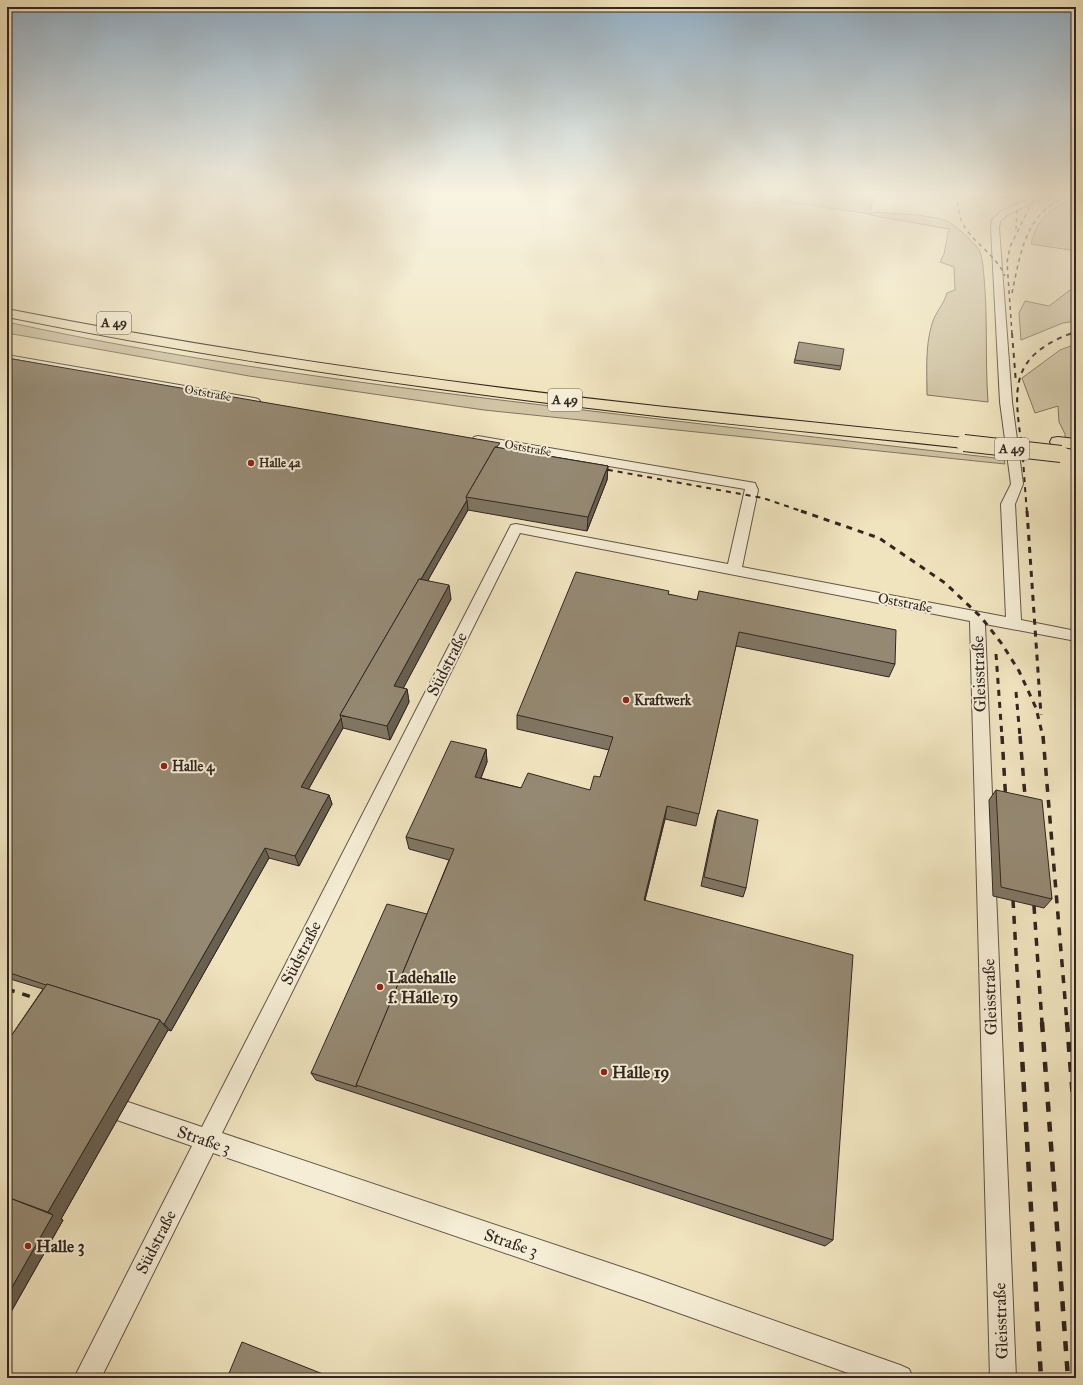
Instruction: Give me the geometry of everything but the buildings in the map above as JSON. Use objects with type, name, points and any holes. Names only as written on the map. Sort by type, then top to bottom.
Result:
[{"type":"highway","name":"A 49","points":[[7,301],[67,314],[214,340],[373,364],[1065,451],[1076,444]]},
{"type":"highway","name":"A 49","points":[[7,313],[167,344],[367,375],[665,412],[963,437]]},
{"type":"street","points":[[997,259],[1006,402],[1017,484],[1008,504],[1014,624]]},
{"type":"street","name":"Oststraße","points":[[7,358],[265,403]]},
{"type":"street","name":"Oststraße","points":[[468,438],[750,486],[752,496],[734,570]]},
{"type":"street","name":"Oststraße","points":[[516,528],[1076,636]]},
{"type":"street","name":"Südstraße","points":[[87,1378],[516,528]]},
{"type":"street","name":"Gleisstraße","points":[[977,617],[1003,1378]]},
{"type":"street","name":"Straße 3","points":[[122,1111],[645,1288],[900,1378]]},
{"type":"shaded area","points":[[942,259],[982,259],[985,292],[988,402],[927,395],[927,350],[932,324],[947,293],[955,290],[954,267],[940,262]]},
{"type":"shaded area","points":[[1070,290],[1076,291],[1076,321],[1063,323],[1021,340],[1019,313],[1025,301],[1049,306]]},
{"type":"shaded area","points":[[7,322],[127,346],[309,375],[556,407],[1004,459],[1005,464],[484,410],[249,376],[7,333]]},
{"type":"shaded area","points":[[1076,344],[1076,439],[1065,438],[1065,434],[1059,422],[1058,406],[1035,413],[1022,378],[1060,350]]},
{"type":"railway","points":[[993,259],[1005,276]]},
{"type":"railway","points":[[1008,259],[1012,334]]},
{"type":"railway","points":[[1012,293],[1020,259]]},
{"type":"railway","points":[[1071,333],[1076,332]]},
{"type":"railway","points":[[1012,333],[1016,383]]},
{"type":"railway","points":[[1027,512],[1022,448],[1017,409],[1017,392],[1020,378],[1026,365],[1036,353],[1051,342],[1071,333]]},
{"type":"railway","points":[[598,468],[763,498],[804,512]]},
{"type":"railway","points":[[801,511],[879,538],[945,583],[981,617],[1002,644],[1019,671],[1036,708],[1043,737]]},
{"type":"railway","points":[[1027,511],[1041,715]]},
{"type":"railway","points":[[996,654],[1002,737]]},
{"type":"railway","points":[[1075,672],[1076,681]]},
{"type":"railway","points":[[1016,692],[1020,737]]},
{"type":"railway","points":[[1002,736],[1006,803]]},
{"type":"railway","points":[[1020,736],[1026,808]]},
{"type":"railway","points":[[1043,736],[1067,1023]]},
{"type":"railway","points":[[1013,900],[1020,1023]]},
{"type":"railway","points":[[1034,906],[1042,1023]]},
{"type":"railway","points":[[7,989],[47,1002]]},
{"type":"railway","points":[[1020,1022],[1041,1378]]},
{"type":"railway","points":[[1042,1022],[1068,1378]]},
{"type":"railway","points":[[1067,1022],[1076,1137]]},
{"type":"place","name":"Halle 4a","points":[[251,463]]},
{"type":"place","name":"Kraftwerk","points":[[626,700]]},
{"type":"place","name":"Halle 4","points":[[164,766]]},
{"type":"place","name":"Ladehalle f. Halle 19","points":[[380,987]]},
{"type":"place","name":"Halle 19","points":[[604,1072]]},
{"type":"place","name":"Halle 3","points":[[28,1246]]}]
